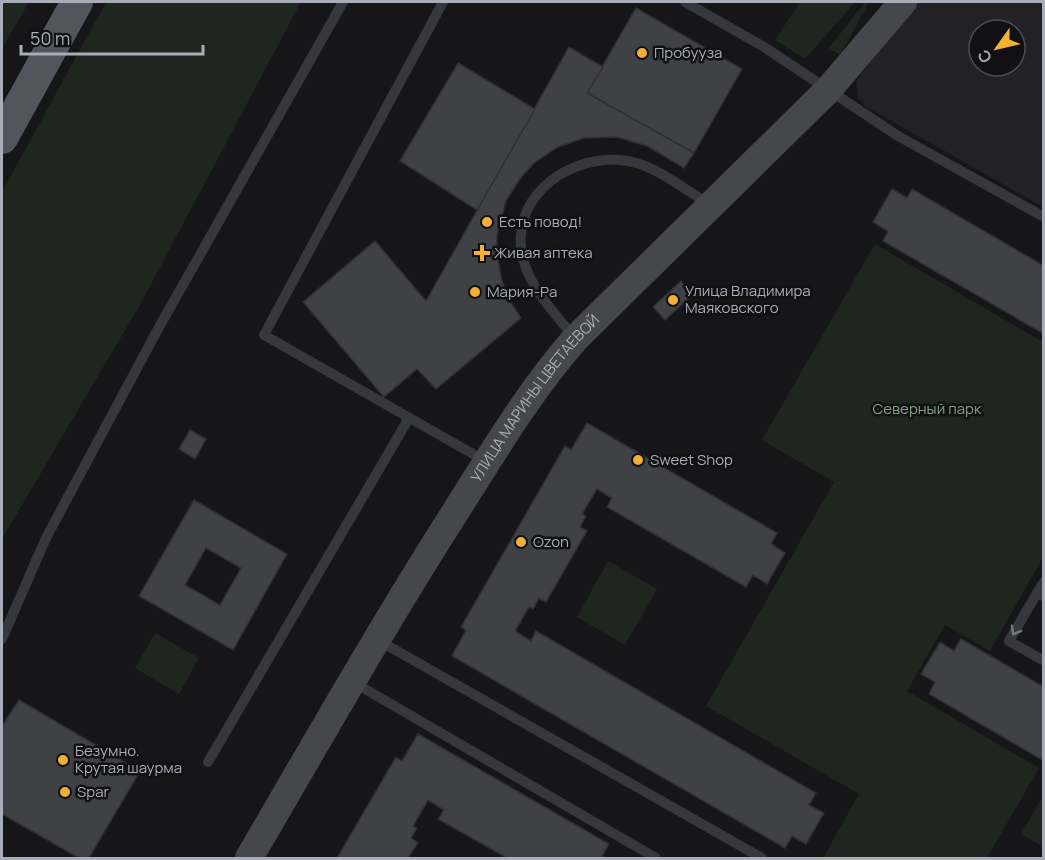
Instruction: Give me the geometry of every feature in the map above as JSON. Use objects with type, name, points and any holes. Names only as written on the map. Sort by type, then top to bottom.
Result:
[{"type":"main road","points":[[2,138],[77,2]]},
{"type":"street","name":"УЛИЦА МАРИНЫ ЦВЕТАЕВОЙ","points":[[249,858],[376,639],[521,408],[547,371],[575,339],[828,90],[903,2]]},
{"type":"lane","points":[[2,639],[46,538],[158,329],[343,2]]},
{"type":"lane","points":[[443,2],[264,335],[487,462]]},
{"type":"lane","points":[[685,2],[764,47],[898,136],[1044,218]]},
{"type":"lane","points":[[575,339],[535,286],[524,261],[521,234],[528,208],[543,185],[565,170],[592,162],[620,160],[650,168],[712,206]]},
{"type":"lane","points":[[208,762],[410,418]]},
{"type":"lane","points":[[1044,582],[1040,595],[1009,641],[1044,661]]},
{"type":"lane","points":[[376,639],[762,858]]},
{"type":"lane","points":[[352,681],[653,858]]},
{"type":"shaded area","points":[[917,2],[1043,2],[1043,207],[865,106],[858,98],[856,82]]},
{"type":"green space","points":[[2,2],[29,2],[2,49]]},
{"type":"green space","points":[[106,2],[301,2],[141,303],[2,539],[2,192]]},
{"type":"green space","points":[[800,2],[855,2],[805,59],[775,40]]},
{"type":"green space","points":[[865,2],[869,2],[840,55],[829,48]]},
{"type":"green space","name":"Северный парк","points":[[875,244],[1043,342],[1043,557],[990,651],[945,625],[907,691],[1039,768],[987,858],[823,858],[859,794],[706,706],[834,482],[762,440]]},
{"type":"green space","points":[[608,561],[657,589],[625,645],[577,617]]},
{"type":"green space","points":[[155,633],[199,658],[179,694],[135,668]]},
{"type":"green space","points":[[1043,796],[1043,847],[1021,834]]},
{"type":"building","points":[[636,8],[742,69],[694,153],[587,93]]},
{"type":"building","points":[[569,47],[603,67],[587,93],[694,153],[684,168],[647,146],[617,137],[584,138],[558,147],[534,163],[519,180],[506,201],[497,235],[497,255],[502,281],[510,301],[521,318],[436,389],[417,369],[384,397],[303,302],[375,241],[426,301]]},
{"type":"building","points":[[458,63],[535,109],[477,210],[400,161]]},
{"type":"building","points":[[892,189],[907,198],[912,189],[1044,266],[1044,334],[883,241],[888,231],[873,222]]},
{"type":"building","name":"Улица Владимира Маяковского","points":[[681,281],[693,294],[665,320],[653,307]]},
{"type":"building","points":[[587,423],[777,533],[771,544],[785,553],[767,584],[753,575],[746,587],[607,507],[612,498],[597,489],[582,514],[586,516],[580,527],[587,531],[546,602],[539,598],[533,609],[529,607],[515,631],[531,641],[536,631],[816,793],[809,805],[824,813],[806,844],[792,836],[785,848],[452,656],[466,630],[461,627],[565,446],[571,450]]},
{"type":"building","points":[[190,430],[206,439],[195,459],[179,449]]},
{"type":"building","points":[[194,500],[287,554],[233,650],[139,596]],"holes":[[[206,548],[241,568],[220,605],[185,585]]]},
{"type":"building","points":[[961,639],[1044,687],[1044,761],[929,694],[935,682],[921,674],[940,642],[954,651]]},
{"type":"building","name":"Spar","points":[[19,700],[140,771],[89,858],[79,858],[2,814],[2,726]]},
{"type":"building","points":[[418,734],[609,844],[602,856],[606,858],[507,858],[438,819],[444,810],[428,800],[413,826],[417,828],[411,838],[418,843],[408,858],[337,858],[396,757],[402,761]]},
{"type":"place","name":"Пробууза","points":[[642,53]]},
{"type":"place","name":"Есть повод!","points":[[487,222]]},
{"type":"place","name":"Живая аптека","points":[[482,253]]},
{"type":"place","name":"Мария-Ра","points":[[475,292]]},
{"type":"place","name":"Улица Владимира Маяковского","points":[[673,300]]},
{"type":"place","name":"Sweet Shop","points":[[638,460]]},
{"type":"place","name":"Ozon","points":[[521,542]]},
{"type":"place","name":"Безумно. Крутая шаурма","points":[[63,760]]},
{"type":"place","name":"Spar","points":[[65,792]]}]
